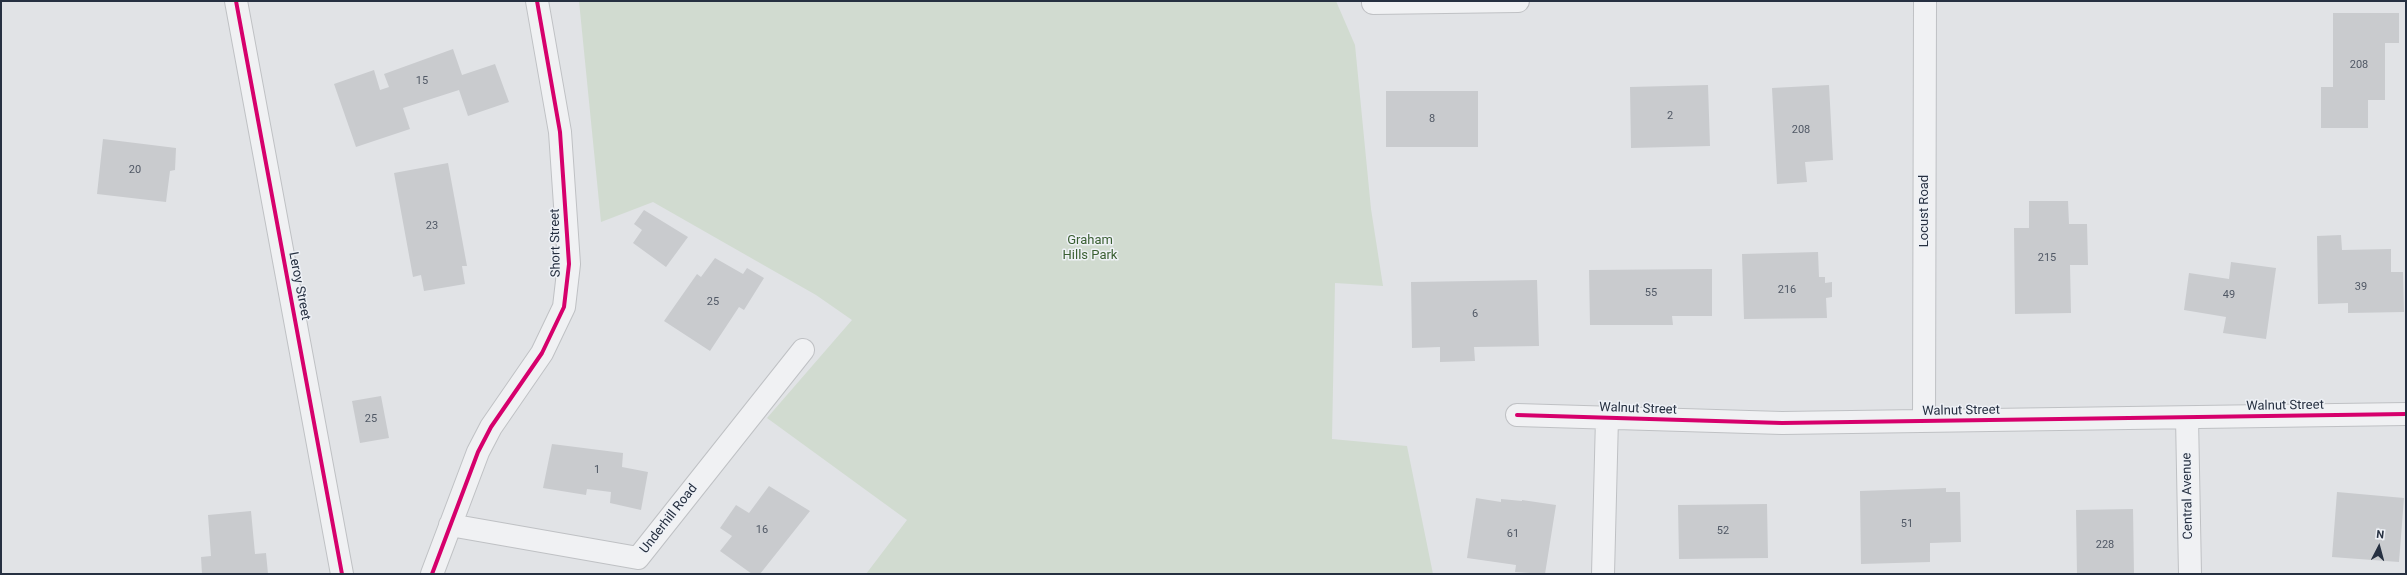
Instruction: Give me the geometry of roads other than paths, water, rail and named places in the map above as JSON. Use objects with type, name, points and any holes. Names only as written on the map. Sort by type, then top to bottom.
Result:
[{"type":"street","name":"Leroy Street","points":[[236,1],[342,574]]},
{"type":"street","name":"Short Street","points":[[432,574],[478,452],[491,427],[542,353],[564,307],[569,264],[560,132],[537,1]]},
{"type":"street","points":[[1373,3],[1518,1]]},
{"type":"street","name":"Locust Road","points":[[1924,421],[1925,1]]},
{"type":"street","name":"Underhill Road","points":[[450,526],[638,558],[803,350]]},
{"type":"street","name":"Walnut Street","points":[[1517,415],[1782,423],[2406,414]]},
{"type":"street","name":"Walnut Street","points":[[1603,574],[1607,418]]},
{"type":"street","name":"Central Avenue","points":[[2187,418],[2190,574]]},
{"type":"park label","name":"Graham Hills Park","points":[[1090,248]]}]
